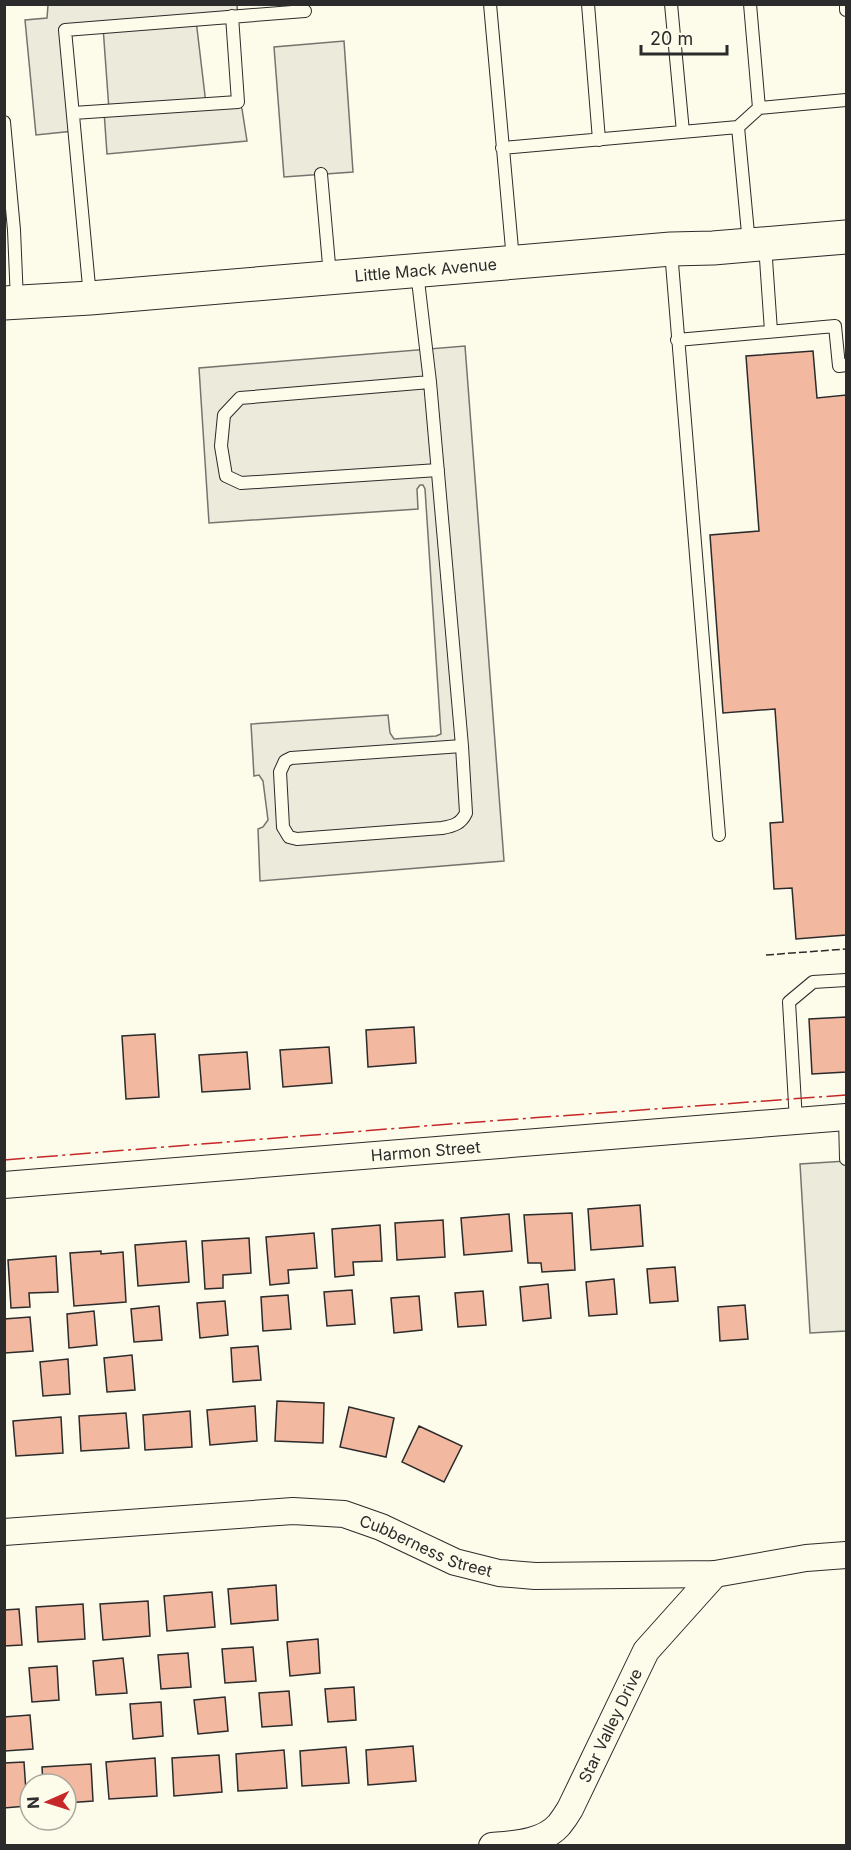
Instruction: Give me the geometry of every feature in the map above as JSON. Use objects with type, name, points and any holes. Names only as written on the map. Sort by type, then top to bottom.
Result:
[{"type":"main road","name":"Little Mack Avenue","points":[[11,303],[671,249],[757,245],[846,237]]},
{"type":"street","name":"Harmon Street","points":[[4,1185],[846,1117]]},
{"type":"street","name":"Cubberness Street","points":[[4,1532],[293,1511],[344,1514],[381,1527],[455,1562],[499,1573],[535,1576],[714,1574],[806,1558],[846,1555]]},
{"type":"street","name":"Star Valley Drive","points":[[492,1845],[515,1844],[543,1837],[558,1826],[570,1809],[646,1651],[714,1574]]},
{"type":"lane","points":[[490,4],[513,262]]},
{"type":"lane","points":[[588,4],[599,140]]},
{"type":"lane","points":[[671,4],[683,132]]},
{"type":"lane","points":[[750,4],[759,108]]},
{"type":"lane","points":[[846,4],[846,10]]},
{"type":"lane","points":[[90,298],[65,30],[305,11]]},
{"type":"lane","points":[[73,113],[238,102],[232,16]]},
{"type":"lane","points":[[502,148],[738,127],[759,108],[846,100]]},
{"type":"lane","points":[[4,122],[11,303]]},
{"type":"lane","points":[[738,127],[771,331]]},
{"type":"lane","points":[[321,174],[330,277]]},
{"type":"lane","points":[[671,249],[719,835]]},
{"type":"lane","points":[[416,271],[430,382],[462,746],[466,813],[463,820],[455,825],[442,828],[297,839],[289,837],[283,827],[280,772],[285,761],[291,758],[462,746]]},
{"type":"lane","points":[[677,340],[835,326],[839,366],[846,365]]},
{"type":"lane","points":[[430,382],[240,398],[224,415],[221,446],[226,476],[241,483],[438,470]]},
{"type":"lane","points":[[796,1121],[789,1002],[813,982],[846,980]]},
{"type":"lane","points":[[846,1117],[846,1159]]},
{"type":"shaded area","points":[[48,5],[237,5],[238,16],[196,20],[206,104],[238,102],[242,109],[247,141],[107,154],[104,111],[109,110],[103,27],[65,30],[74,131],[36,135],[25,20],[47,18]]},
{"type":"shaded area","points":[[344,41],[353,172],[284,177],[274,47]]},
{"type":"shaded area","points":[[465,346],[504,861],[260,881],[258,829],[263,827],[268,820],[263,781],[259,775],[254,776],[251,724],[388,715],[390,733],[394,739],[441,734],[425,489],[423,485],[420,485],[417,489],[418,509],[209,523],[199,368]]},
{"type":"shaded area","points":[[846,1161],[846,1331],[810,1333],[800,1164]]},
{"type":"building","points":[[813,351],[817,398],[846,395],[846,935],[796,939],[792,888],[774,889],[770,823],[783,822],[775,709],[723,713],[710,535],[759,531],[746,356]]},
{"type":"building","points":[[846,1017],[846,1072],[812,1074],[809,1019]]},
{"type":"building","points":[[414,1027],[416,1063],[368,1067],[366,1030]]},
{"type":"building","points":[[155,1034],[159,1097],[126,1099],[122,1036]]},
{"type":"building","points":[[329,1047],[332,1083],[283,1087],[280,1050]]},
{"type":"building","points":[[247,1052],[250,1089],[202,1092],[199,1055]]},
{"type":"building","points":[[640,1205],[643,1246],[591,1250],[588,1209]]},
{"type":"building","points":[[572,1213],[575,1270],[542,1272],[541,1263],[528,1263],[524,1215]]},
{"type":"building","points":[[509,1214],[512,1251],[464,1255],[461,1218]]},
{"type":"building","points":[[443,1220],[445,1257],[397,1260],[395,1223]]},
{"type":"building","points":[[380,1225],[382,1261],[353,1262],[354,1275],[335,1277],[332,1229]]},
{"type":"building","points":[[314,1233],[317,1268],[288,1270],[289,1283],[270,1285],[266,1237]]},
{"type":"building","points":[[249,1238],[251,1273],[223,1275],[223,1288],[205,1289],[202,1241]]},
{"type":"building","points":[[186,1241],[189,1282],[138,1286],[135,1245]]},
{"type":"building","points":[[101,1251],[101,1254],[123,1252],[126,1302],[74,1306],[70,1253]]},
{"type":"building","points":[[56,1256],[58,1292],[29,1293],[30,1307],[11,1308],[8,1260]]},
{"type":"building","points":[[675,1267],[678,1301],[650,1303],[647,1269]]},
{"type":"building","points":[[614,1279],[617,1314],[589,1316],[586,1282]]},
{"type":"building","points":[[548,1284],[551,1318],[523,1321],[520,1287]]},
{"type":"building","points":[[352,1290],[355,1324],[327,1326],[324,1292]]},
{"type":"building","points":[[483,1291],[486,1325],[458,1327],[455,1293]]},
{"type":"building","points":[[288,1295],[291,1329],[263,1331],[261,1297]]},
{"type":"building","points":[[419,1296],[422,1330],[394,1333],[391,1298]]},
{"type":"building","points":[[225,1301],[228,1335],[200,1338],[197,1303]]},
{"type":"building","points":[[745,1305],[748,1339],[720,1341],[718,1307]]},
{"type":"building","points":[[159,1306],[162,1340],[134,1342],[131,1309]]},
{"type":"building","points":[[94,1311],[97,1345],[69,1348],[67,1314]]},
{"type":"building","points":[[30,1317],[33,1351],[5,1353],[4,1319]]},
{"type":"building","points":[[258,1346],[261,1380],[233,1382],[231,1348]]},
{"type":"building","points":[[132,1355],[135,1390],[107,1392],[104,1358]]},
{"type":"building","points":[[68,1359],[70,1394],[43,1396],[40,1362]]},
{"type":"building","points":[[277,1401],[324,1403],[323,1443],[275,1441]]},
{"type":"building","points":[[255,1406],[257,1441],[210,1445],[207,1410]]},
{"type":"building","points":[[349,1407],[394,1418],[386,1457],[340,1447]]},
{"type":"building","points":[[190,1411],[192,1447],[145,1450],[143,1415]]},
{"type":"building","points":[[126,1413],[129,1448],[81,1451],[79,1416]]},
{"type":"building","points":[[61,1417],[63,1453],[16,1456],[13,1421]]},
{"type":"building","points":[[419,1426],[462,1446],[444,1482],[402,1462]]},
{"type":"building","points":[[276,1585],[278,1620],[231,1624],[228,1589]]},
{"type":"building","points":[[212,1592],[215,1627],[167,1631],[164,1596]]},
{"type":"building","points":[[148,1601],[150,1636],[103,1640],[100,1604]]},
{"type":"building","points":[[83,1604],[85,1639],[38,1642],[36,1607]]},
{"type":"building","points":[[19,1609],[22,1645],[4,1646],[4,1610]]},
{"type":"building","points":[[318,1639],[320,1673],[290,1676],[287,1642]]},
{"type":"building","points":[[253,1647],[256,1681],[225,1683],[222,1649]]},
{"type":"building","points":[[188,1653],[191,1687],[161,1689],[158,1655]]},
{"type":"building","points":[[123,1658],[127,1693],[96,1695],[93,1661]]},
{"type":"building","points":[[57,1666],[59,1700],[32,1702],[29,1668]]},
{"type":"building","points":[[354,1687],[356,1720],[328,1722],[325,1689]]},
{"type":"building","points":[[289,1691],[292,1725],[262,1727],[259,1693]]},
{"type":"building","points":[[225,1697],[228,1731],[198,1734],[194,1700]]},
{"type":"building","points":[[161,1702],[163,1736],[133,1739],[130,1704]]},
{"type":"building","points":[[30,1715],[33,1749],[5,1751],[4,1717]]},
{"type":"building","points":[[413,1746],[416,1781],[368,1785],[366,1750]]},
{"type":"building","points":[[346,1747],[349,1783],[302,1786],[300,1751]]},
{"type":"building","points":[[284,1750],[287,1788],[238,1791],[236,1754]]},
{"type":"building","points":[[219,1755],[222,1792],[174,1796],[172,1758]]},
{"type":"building","points":[[155,1758],[157,1796],[109,1799],[106,1762]]},
{"type":"building","points":[[24,1762],[25,1772],[18,1772],[18,1807],[4,1808],[4,1763]]},
{"type":"building","points":[[91,1764],[93,1801],[78,1802],[78,1772],[42,1772],[42,1767]]},
{"type":"fence","points":[[766,955],[846,949]]},
{"type":"power","points":[[4,1160],[846,1095]]}]
